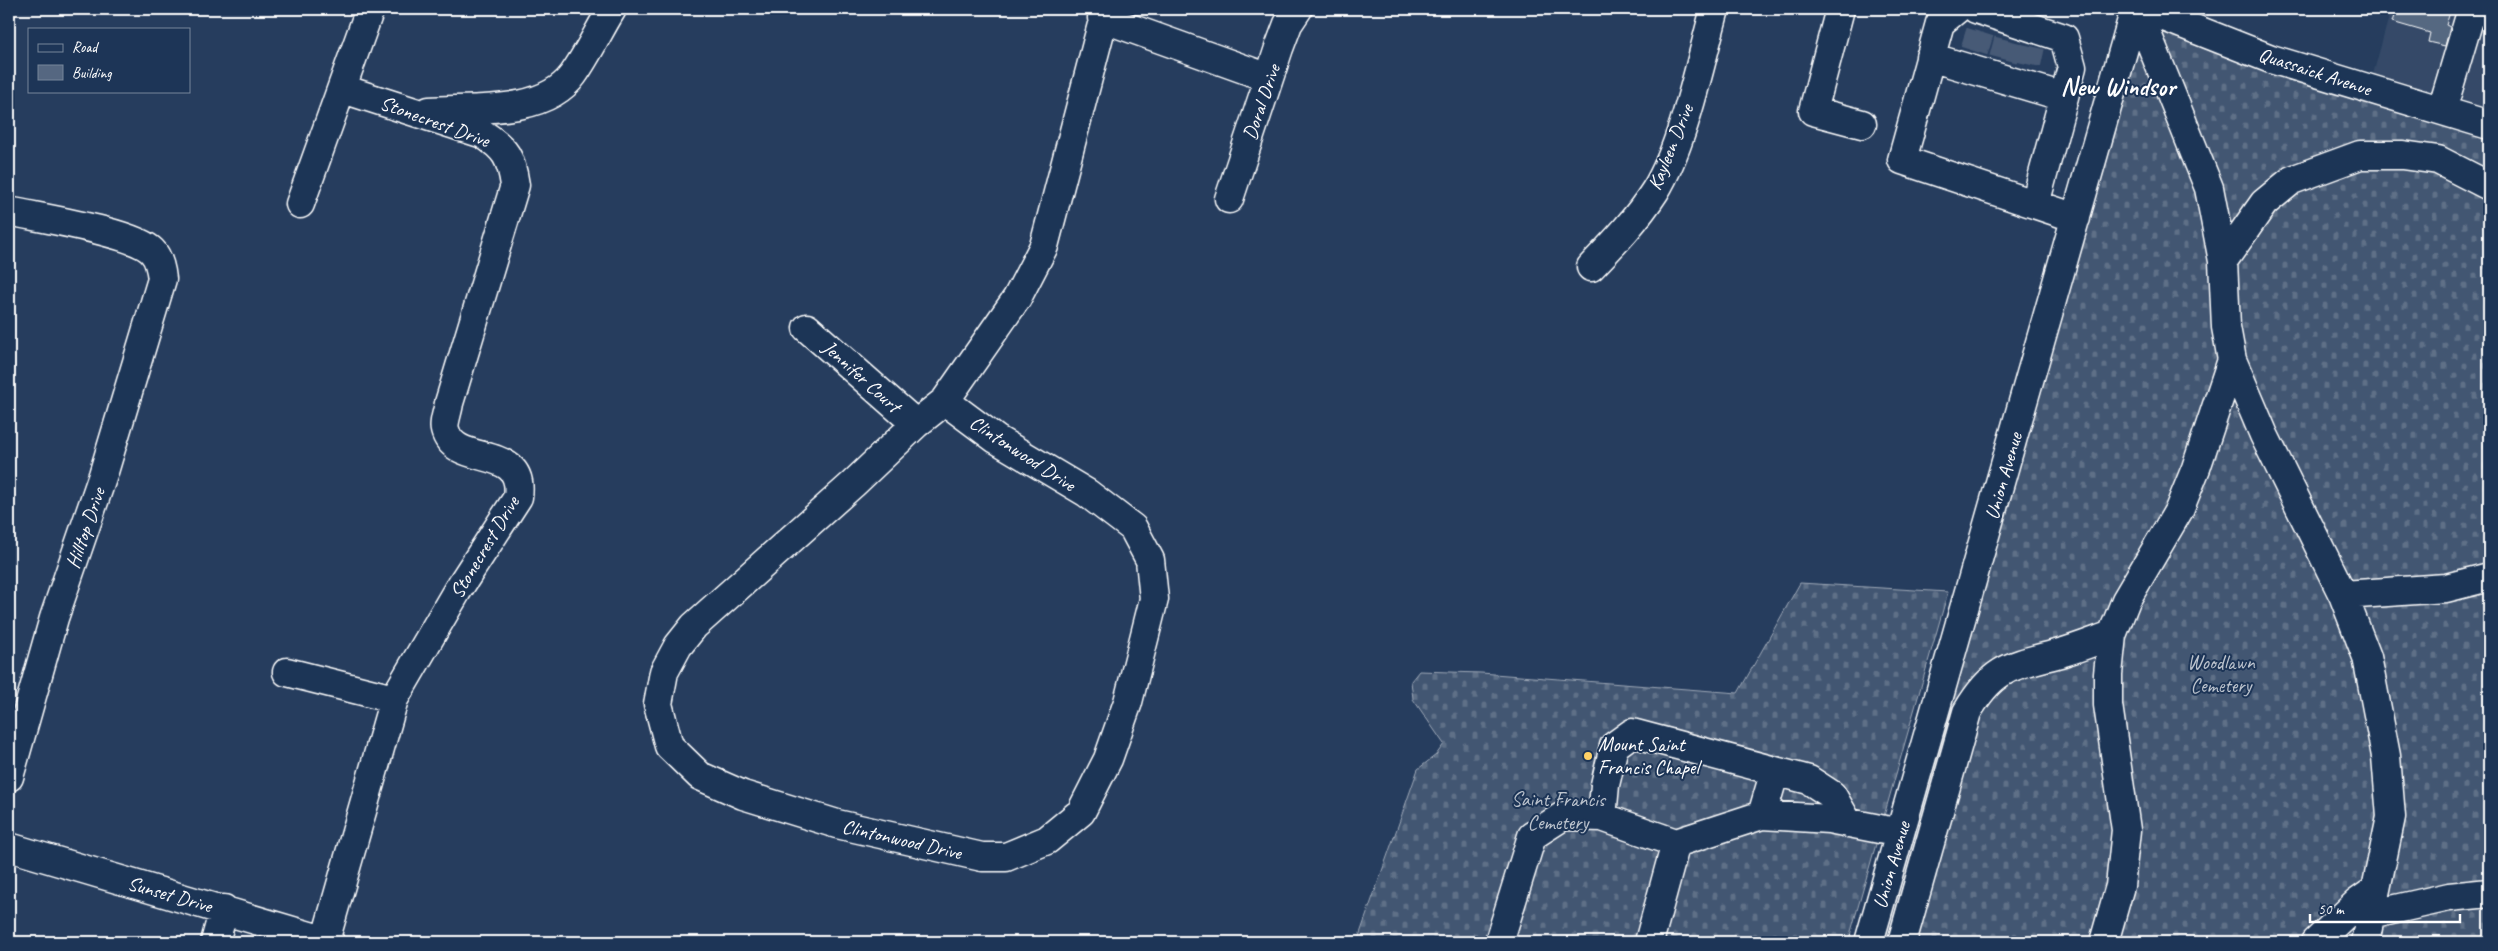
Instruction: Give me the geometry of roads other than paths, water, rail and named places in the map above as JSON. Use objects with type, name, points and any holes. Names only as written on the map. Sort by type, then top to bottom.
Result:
[{"type":"street","points":[[300,204],[343,89],[370,9]]},
{"type":"street","points":[[418,112],[526,104],[552,94],[572,76],[612,9]]},
{"type":"street","name":"Doral Drive","points":[[1229,198],[1288,24],[1298,9]]},
{"type":"street","name":"Kayleen Drive","points":[[1591,268],[1635,219],[1656,189],[1686,114],[1715,9]]},
{"type":"street","points":[[1840,9],[1813,111],[1862,124]]},
{"type":"street","points":[[1957,9],[1940,23],[1902,160],[2076,218]]},
{"type":"street","points":[[2136,9],[2209,188],[2223,261],[2226,327],[2232,360],[2264,435],[2343,595],[2366,657],[2378,705],[2390,789],[2391,817],[2388,839],[2364,942]]},
{"type":"street","name":"Union Avenue","points":[[1869,942],[2136,9]]},
{"type":"street","name":"Quassaick Avenue","points":[[2144,9],[2271,59],[2489,126]]},
{"type":"street","points":[[2442,110],[2472,9]]},
{"type":"street","points":[[1104,13],[1269,78]]},
{"type":"street","name":"Clintonwood Drive","points":[[945,401],[996,439],[1087,493],[1133,528],[1150,560],[1154,599],[1128,702],[1108,759],[1081,812],[1047,840],[1006,857],[974,856],[837,824],[743,795],[709,780],[693,770],[669,746],[658,704],[664,672],[678,646],[694,626],[853,484],[916,424],[945,401],[1017,298],[1044,246],[1104,13]]},
{"type":"street","points":[[1930,57],[1977,34]]},
{"type":"street","points":[[1977,34],[2017,52],[2064,38],[2072,66],[2035,204]]},
{"type":"street","points":[[1977,34],[2017,52],[2064,97]]},
{"type":"street","name":"Stonecrest Drive","points":[[328,942],[394,699],[457,591],[518,497],[519,490],[515,472],[504,463],[464,450],[453,444],[445,430],[449,403],[515,185],[512,166],[502,146],[483,134],[343,89]]},
{"type":"street","points":[[2223,261],[2264,204],[2292,180],[2360,155],[2403,155],[2438,160],[2489,186]]},
{"type":"street","name":"Hilltop Drive","points":[[9,211],[132,238],[152,251],[161,268],[162,279],[103,475],[54,618],[9,777]]},
{"type":"street","name":"Jennifer Court","points":[[807,328],[916,424]]},
{"type":"street","points":[[2104,942],[2120,886],[2126,830],[2108,705],[2108,674],[2112,635],[2126,600],[2179,510],[2196,468],[2232,360]]},
{"type":"street","points":[[2343,595],[2446,588],[2489,577]]},
{"type":"street","points":[[1902,942],[1967,712],[1978,693],[1994,676],[2009,667],[2060,653],[2112,635]]},
{"type":"street","points":[[287,672],[394,699]]},
{"type":"street","points":[[1602,817],[1605,785],[1614,746],[1632,733],[1809,780],[1832,796],[1848,823]]},
{"type":"street","points":[[1762,815],[1775,771]]},
{"type":"street","points":[[1499,942],[1532,836],[1562,816],[1602,817],[1676,843],[1762,815],[1829,819],[1900,833]]},
{"type":"street","points":[[1649,942],[1676,843]]},
{"type":"street","name":"Sunset Drive","points":[[9,847],[224,909],[328,942]]},
{"type":"street","points":[[2316,942],[2357,903],[2489,893]]},
{"type":"street","points":[[215,942],[224,909]]},
{"type":"tunnel","points":[[1974,51],[1980,32]]},
{"type":"tunnel","points":[[2003,59],[2008,40]]},
{"type":"tunnel","points":[[2027,64],[2031,46]]},
{"type":"place","name":"Mount Saint Francis Chapel","points":[[1588,756]]},
{"type":"district","name":"New Windsor","points":[[2118,86]]},
{"type":"park label","name":"Woodlawn Cemetery","points":[[2221,674]]},
{"type":"park label","name":"Saint Francis Cemetery","points":[[1558,810]]}]
